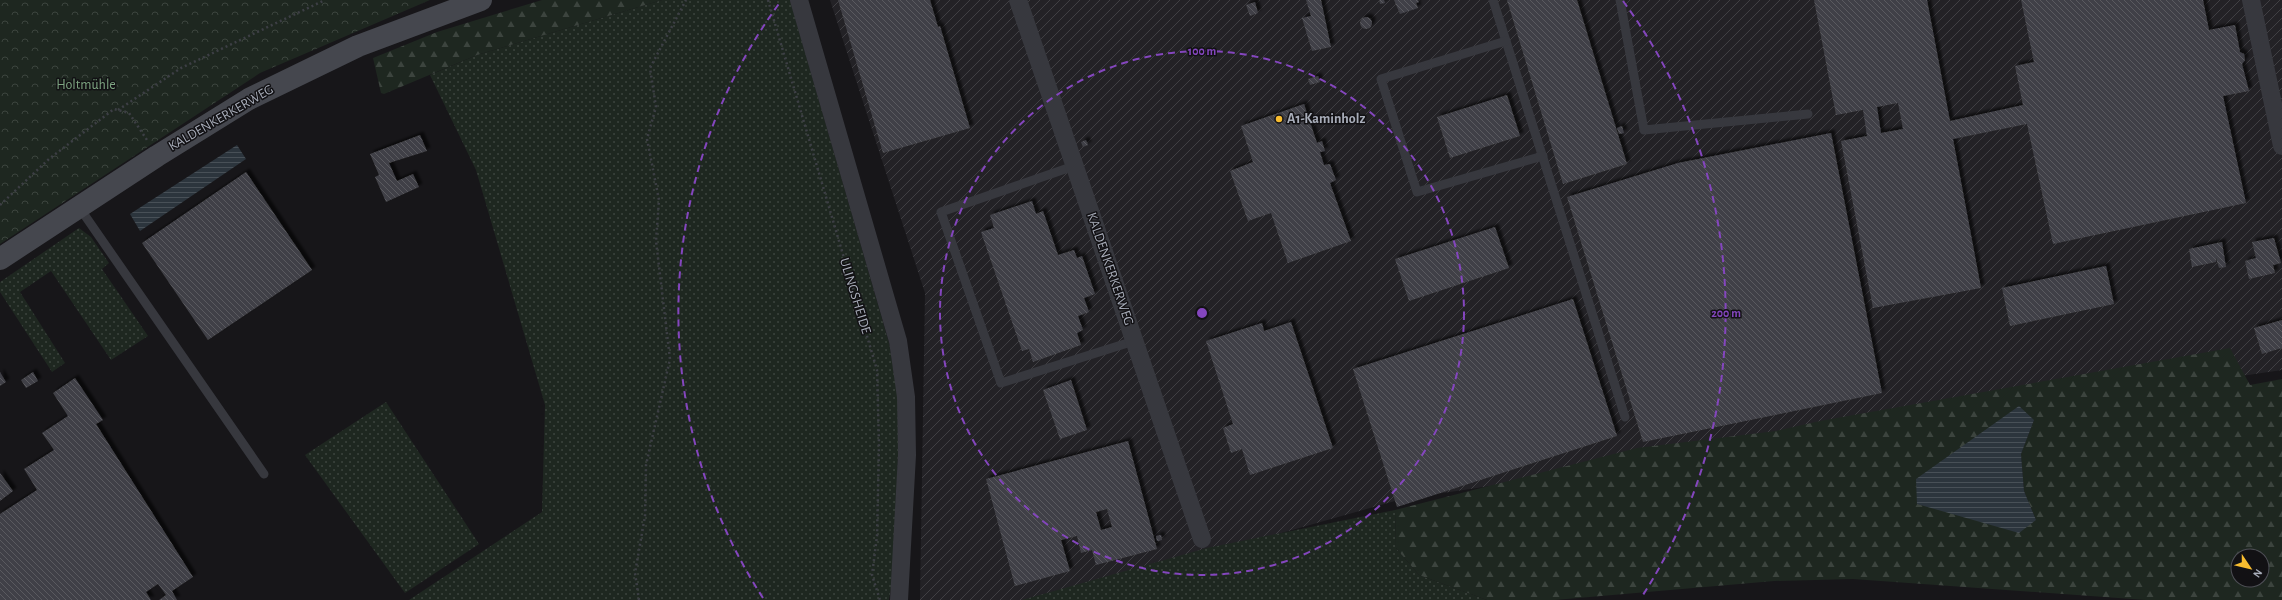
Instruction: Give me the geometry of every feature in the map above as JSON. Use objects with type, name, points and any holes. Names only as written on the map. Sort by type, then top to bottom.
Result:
[{"type":"main road","name":"KALDENKERKERWEG","points":[[0,259],[157,156],[249,99],[358,46],[481,0]]},
{"type":"street","name":"ULINGSHEIDE","points":[[799,0],[898,341],[906,397],[906,455],[899,600]]},
{"type":"street","name":"KALDENKERKERWEG","points":[[1018,0],[1202,538]]},
{"type":"street","points":[[2251,0],[2282,146]]},
{"type":"lane","points":[[1493,0],[1625,417]]},
{"type":"lane","points":[[1620,0],[1644,130],[1808,114]]},
{"type":"lane","points":[[1506,41],[1381,79],[1417,192],[1543,156]]},
{"type":"lane","points":[[1074,166],[941,212],[1001,383],[1134,341]]},
{"type":"lane","points":[[79,207],[264,474]]},
{"type":"path","points":[[118,110],[181,68],[326,0]]},
{"type":"path","points":[[639,600],[635,573],[645,516],[646,465],[670,359],[656,241],[659,200],[647,139],[656,107],[650,68],[686,0]]},
{"type":"path","name":"ULINGSHEIDE","points":[[768,0],[877,370],[877,521],[872,575],[880,600]]},
{"type":"path","points":[[0,206],[48,158],[114,109],[129,113],[157,156]]},
{"type":"shaded area","points":[[830,0],[2282,0],[2282,370],[1402,499],[1043,600],[920,600],[925,293]]},
{"type":"shaded area","points":[[237,145],[246,159],[140,231],[130,214]]},
{"type":"shaded area","points":[[2019,406],[2034,420],[2021,454],[2024,491],[2036,520],[2019,533],[1917,504],[1916,479]]},
{"type":"green space","name":"Holtmühle","points":[[0,0],[430,0],[260,73],[0,244]]},
{"type":"green space","points":[[542,0],[662,0],[477,55],[384,94],[381,93],[373,58],[437,32]]},
{"type":"green space","points":[[662,0],[790,0],[889,343],[898,398],[898,455],[893,576],[889,600],[409,600],[542,512],[545,405],[476,170],[430,75],[477,55]]},
{"type":"green space","points":[[79,228],[91,237],[109,263],[102,269],[148,336],[111,360],[51,271],[20,292],[65,363],[52,372],[0,292],[0,282]]},
{"type":"green space","points":[[2230,348],[2250,385],[2282,379],[2282,600],[2146,600],[1853,579],[1774,581],[1555,600],[1487,600],[1419,575],[1396,548],[1395,510],[1637,448],[1776,431],[1820,421]],"holes":[[[2034,420],[2021,454],[2024,491],[2036,520],[1918,504]]]},
{"type":"green space","points":[[386,402],[479,544],[405,593],[305,455]]},
{"type":"green space","points":[[1395,510],[1396,548],[1419,575],[1487,600],[1022,600],[1207,548]]},
{"type":"building","points":[[838,0],[930,0],[938,27],[940,26],[970,128],[883,153]]},
{"type":"building","points":[[1306,0],[1321,0],[1331,47],[1312,51],[1302,18],[1311,16]]},
{"type":"building","points":[[1379,0],[1384,0],[1385,3],[1380,4]]},
{"type":"building","points":[[1394,0],[1418,0],[1419,2],[1416,3],[1418,8],[1400,14]]},
{"type":"building","points":[[1507,0],[1577,0],[1627,164],[1563,184]]},
{"type":"building","points":[[1814,0],[1927,0],[1950,121],[2023,105],[2015,66],[2034,62],[2021,0],[2203,0],[2209,30],[2235,25],[2240,52],[2244,54],[2245,60],[2242,64],[2249,91],[2223,96],[2246,203],[2053,244],[2027,124],[1953,139],[1981,288],[1873,308],[1841,141],[1867,136],[1863,110],[1836,115]],"holes":[[[1898,103],[1903,129],[1881,133],[1877,107]]]},
{"type":"building","points":[[1255,2],[1258,13],[1250,16],[1246,5]]},
{"type":"building","points":[[1368,17],[1371,18],[1371,28],[1364,29],[1361,28],[1360,21],[1361,18]]},
{"type":"building","points":[[1318,76],[1320,82],[1310,85],[1308,79]]},
{"type":"building","points":[[1507,95],[1520,136],[1450,158],[1437,117]]},
{"type":"building","points":[[1304,104],[1317,143],[1322,141],[1325,151],[1320,152],[1324,165],[1330,164],[1336,180],[1330,183],[1351,241],[1288,263],[1271,213],[1248,221],[1230,171],[1253,162],[1241,126]]},
{"type":"building","points":[[1622,126],[1624,133],[1619,134],[1617,128]]},
{"type":"building","points":[[1831,133],[1882,393],[1643,442],[1567,197],[1678,163]]},
{"type":"building","points":[[420,135],[427,151],[389,163],[397,181],[413,174],[419,187],[386,202],[375,177],[379,175],[370,154]]},
{"type":"building","points":[[1086,140],[1088,145],[1083,147],[1081,142]]},
{"type":"building","points":[[246,172],[312,270],[208,340],[142,243]]},
{"type":"building","points":[[1032,201],[1036,214],[1043,211],[1058,255],[1074,250],[1077,258],[1082,256],[1095,294],[1084,298],[1089,312],[1078,316],[1083,330],[1077,333],[1081,345],[1033,362],[1029,349],[1022,351],[981,232],[994,228],[990,215]]},
{"type":"building","points":[[1495,227],[1509,268],[1409,301],[1395,259]]},
{"type":"building","points":[[2274,238],[2281,263],[2273,265],[2275,273],[2249,279],[2245,261],[2256,258],[2252,242]]},
{"type":"building","points":[[2222,242],[2226,267],[2219,268],[2216,258],[2216,262],[2192,267],[2189,249]]},
{"type":"building","points":[[2106,266],[2114,304],[2010,326],[2002,288]]},
{"type":"building","points":[[1573,299],[1617,436],[1397,507],[1353,369]]},
{"type":"building","points":[[2282,320],[2282,348],[2262,354],[2254,328]]},
{"type":"building","points":[[1291,322],[1333,448],[1250,475],[1242,449],[1231,453],[1223,428],[1233,424],[1206,341],[1262,323],[1264,331]]},
{"type":"building","points":[[0,372],[6,382],[0,386]]},
{"type":"building","points":[[33,372],[38,381],[26,388],[21,380]]},
{"type":"building","points":[[75,378],[103,420],[96,424],[193,577],[172,591],[177,600],[159,600],[166,595],[158,584],[146,592],[151,600],[0,600],[0,514],[37,490],[24,469],[54,450],[42,433],[68,416],[53,393]]},
{"type":"building","points":[[1071,380],[1087,430],[1060,439],[1043,390]]},
{"type":"building","points":[[1128,441],[1157,549],[1096,565],[1092,550],[1081,553],[1077,536],[1061,540],[1070,571],[1015,586],[986,479]],"holes":[[[1107,509],[1112,527],[1101,530],[1096,512]]]},
{"type":"building","points":[[0,473],[13,491],[0,501]]},
{"type":"building","points":[[1161,535],[1162,540],[1157,541],[1156,536]]},
{"type":"place","name":"A1-Kaminholz","points":[[1279,119]]}]
